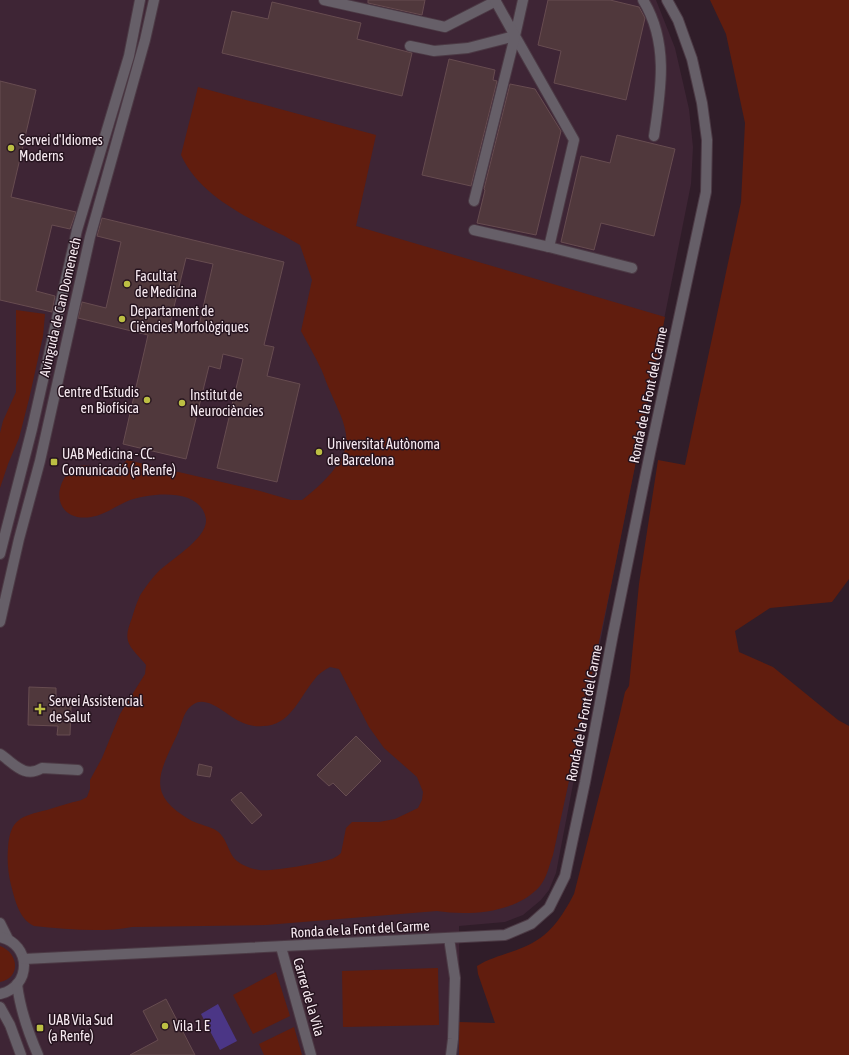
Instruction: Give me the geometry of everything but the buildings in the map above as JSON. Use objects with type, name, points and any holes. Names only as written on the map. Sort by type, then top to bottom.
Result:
[{"type":"street","name":"Avinguda de Can Domenech","points":[[0,554],[32,429],[78,230],[129,56],[140,0]]},
{"type":"street","name":"Avinguda de Can Domenech","points":[[0,622],[19,539],[40,461],[90,237],[146,40],[154,0]]},
{"type":"street","points":[[324,0],[445,27],[495,1],[574,140],[549,247]]},
{"type":"street","points":[[474,201],[523,0]]},
{"type":"street","points":[[643,0],[654,22],[661,55],[660,96],[654,136]]},
{"type":"street","name":"Ronda de la Font del Carme","points":[[24,959],[505,935],[530,924],[549,908],[564,876],[585,782],[613,634],[650,453],[706,192],[707,140],[702,103],[692,58],[678,20],[667,0]]},
{"type":"street","points":[[410,46],[434,52],[468,48],[515,36]]},
{"type":"street","points":[[474,230],[632,268]]},
{"type":"street","points":[[0,754],[19,769],[29,772],[42,768],[78,770]]},
{"type":"street","points":[[0,923],[4,938],[19,949],[24,959],[23,974],[17,984],[10,990],[0,994]]},
{"type":"street","points":[[449,938],[455,978],[451,1055]]},
{"type":"street","name":"Carrer de la Vila","points":[[281,947],[311,1055]]},
{"type":"street","points":[[17,984],[19,999],[25,1020],[38,1055]]},
{"type":"street","points":[[0,1007],[10,1025],[21,1055]]},
{"type":"shaded area","name":"Universitat Autònoma de Barcelona","points":[[0,0],[656,0],[675,48],[689,109],[693,147],[691,184],[611,586],[556,873],[549,890],[541,900],[523,915],[505,922],[459,926],[460,1055],[0,1055]]},
{"type":"shaded area","points":[[710,0],[849,0],[849,579],[832,602],[770,608],[735,631],[739,652],[773,667],[838,720],[849,726],[849,1055],[459,1055],[459,1022],[495,1023],[478,974],[477,966],[488,960],[524,947],[541,938],[548,932],[565,911],[574,894],[625,692],[629,686],[639,584],[658,460],[685,465],[741,202],[745,123],[726,34]]},
{"type":"shaded area","points":[[198,87],[376,135],[356,226],[665,317],[611,586],[553,855],[546,875],[540,886],[519,902],[506,907],[478,912],[463,913],[437,911],[266,925],[132,927],[108,930],[34,926],[25,919],[18,908],[11,885],[8,867],[8,848],[11,831],[18,820],[30,814],[79,801],[87,797],[90,789],[90,780],[102,758],[120,714],[145,674],[146,665],[131,647],[127,638],[138,600],[144,589],[157,573],[187,549],[201,534],[205,527],[206,519],[202,509],[195,502],[185,497],[162,494],[139,497],[130,500],[96,516],[81,517],[72,515],[66,511],[59,498],[63,481],[68,473],[74,468],[87,465],[114,468],[121,466],[127,460],[260,491],[291,500],[302,500],[322,483],[335,469],[344,454],[346,446],[346,432],[342,418],[315,356],[301,331],[312,280],[300,245],[250,219],[223,202],[199,181],[189,169],[181,155]],"holes":[[[330,667],[339,669],[369,727],[384,748],[417,777],[423,792],[422,800],[418,808],[395,819],[379,822],[352,822],[346,828],[341,853],[334,858],[309,865],[274,870],[259,870],[245,866],[234,858],[221,834],[211,828],[192,821],[177,811],[162,793],[160,783],[161,773],[185,714],[194,704],[205,702],[217,707],[248,725],[272,725],[280,721],[293,710],[319,674]]]},
{"type":"shaded area","points":[[16,310],[45,314],[43,336],[19,438],[0,488],[0,433],[3,421],[16,392]]},
{"type":"shaded area","points":[[0,946],[11,954],[15,965],[12,976],[7,980],[0,982]]},
{"type":"shaded area","points":[[438,968],[439,1025],[343,1027],[342,971]]},
{"type":"shaded area","points":[[276,972],[290,1016],[253,1034],[233,995]]},
{"type":"shaded area","points":[[218,1004],[237,1041],[220,1050],[201,1014]]},
{"type":"shaded area","points":[[294,1027],[302,1055],[264,1055],[259,1044]]},
{"type":"place","name":"Servei d'Idiomes Moderns","points":[[11,148]]},
{"type":"place","name":"Facultat de Medicina","points":[[127,284]]},
{"type":"place","name":"Departament de Ciències Morfològiques","points":[[122,319]]},
{"type":"place","name":"Centre d'Estudis en Biofísica","points":[[147,400]]},
{"type":"place","name":"Institut de Neurociències","points":[[182,403]]},
{"type":"place","name":"Universitat Autònoma de Barcelona","points":[[319,452]]},
{"type":"place","name":"UAB Medicina - CC. Comunicació (a Renfe)","points":[[54,462]]},
{"type":"place","name":"Servei Assistencial de Salut","points":[[40,709]]},
{"type":"place","name":"Vila 1 E","points":[[165,1026]]},
{"type":"place","name":"UAB Vila Sud (a Renfe)","points":[[40,1028]]}]
